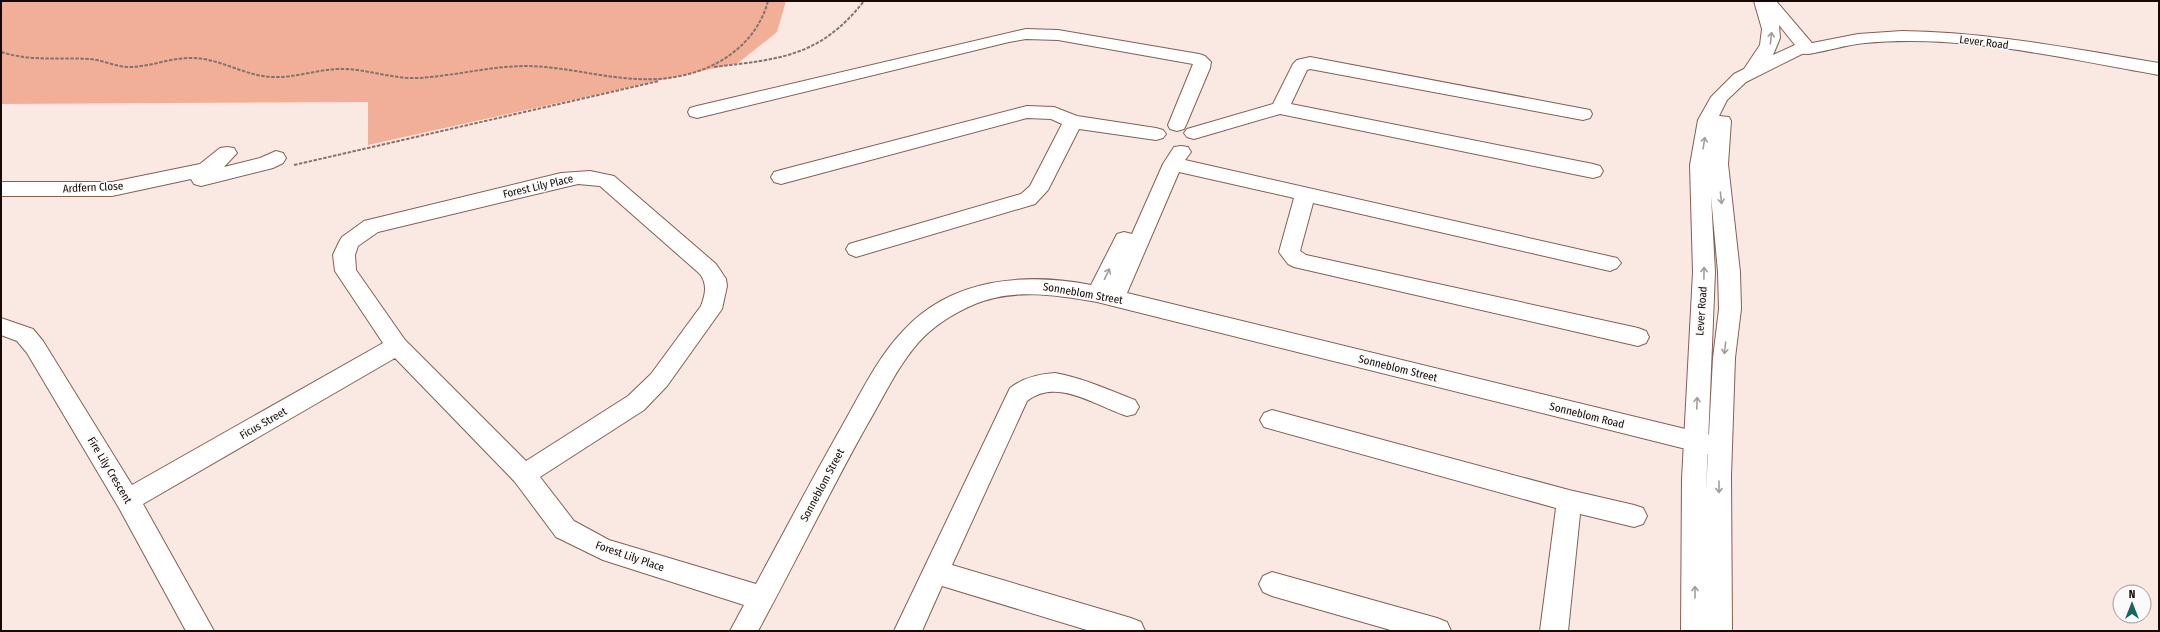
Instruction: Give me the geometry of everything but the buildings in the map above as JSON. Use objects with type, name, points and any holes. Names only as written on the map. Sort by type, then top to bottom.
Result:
[{"type":"street","points":[[1740,78],[1764,58],[1770,44],[1770,18],[1762,1]]},
{"type":"street","points":[[1767,1],[1808,49]]},
{"type":"street","points":[[696,112],[1009,37],[1038,34],[1058,35],[1199,60],[1202,62],[1201,68],[1185,129]]},
{"type":"street","name":"Lever Road","points":[[1695,631],[1696,442],[1704,272],[1700,165],[1707,120],[1720,97],[1740,78],[1799,49],[1808,49],[1864,38],[1937,37],[1998,43],[2159,69]]},
{"type":"street","name":"Lever Road","points":[[1718,631],[1720,448],[1724,358],[1730,309],[1729,272],[1718,164],[1721,126],[1726,110],[1747,87],[1772,67],[1804,53],[1808,49]]},
{"type":"street","points":[[1280,108],[1299,68],[1303,64],[1310,63],[1583,114]]},
{"type":"street","points":[[1105,296],[1131,240],[1169,150],[1163,127],[1185,129],[1280,108],[1593,171]]},
{"type":"street","points":[[781,177],[1018,114],[1041,112],[1054,113],[1073,122],[1169,150],[1305,193],[1610,263]]},
{"type":"street","points":[[856,249],[1028,199],[1038,190],[1073,122]]},
{"type":"street","points":[[1169,150],[1193,146],[1196,137],[1185,129]]},
{"type":"street","name":"Ardfern Close","points":[[1,189],[112,188],[206,169],[216,164],[226,153]]},
{"type":"street","points":[[112,188],[120,193],[143,193],[266,164],[284,162]]},
{"type":"street","name":"Forest Lily Place","points":[[524,475],[636,403],[659,380],[711,309],[716,297],[714,278],[708,269],[607,181],[591,176],[561,180],[384,223],[363,230],[348,242],[344,255],[346,271],[397,346],[524,475],[565,529],[603,549],[762,598]]},
{"type":"street","points":[[1305,193],[1289,252],[1295,259],[1301,262],[1638,337]]},
{"type":"street","name":"Sonneblom Street","points":[[744,631],[850,431],[908,338],[929,320],[951,306],[995,290],[1018,286],[1044,286],[1105,296],[1454,382]]},
{"type":"street","name":"Fire Lily Crescent","points":[[1,326],[25,335],[35,347],[128,500],[200,631]]},
{"type":"street","name":"Ficus Street","points":[[128,500],[397,346]]},
{"type":"street","name":"Sonneblom Road","points":[[1454,382],[1720,448]]},
{"type":"street","points":[[908,631],[1018,395],[1031,386],[1054,383],[1071,386],[1127,407]]},
{"type":"street","points":[[1272,420],[1569,501],[1634,516]]},
{"type":"street","points":[[1554,631],[1569,501]]},
{"type":"street","points":[[936,572],[1132,631]]},
{"type":"street","points":[[1272,584],[1437,631]]},
{"type":"path","points":[[712,67],[728,57],[760,24],[766,14],[768,1]]},
{"type":"path","points":[[284,162],[682,75],[712,67],[792,54],[815,46],[840,29],[864,1]]},
{"type":"path","points":[[1,52],[21,59],[40,61],[90,59],[114,66],[129,67],[199,58],[252,75],[271,77],[338,68],[398,77],[418,78],[507,66],[566,68],[630,80],[655,80],[682,75]]},
{"type":"shaded area","points":[[1,1],[786,1],[777,32],[738,63],[368,145],[368,102],[1,104]]}]
